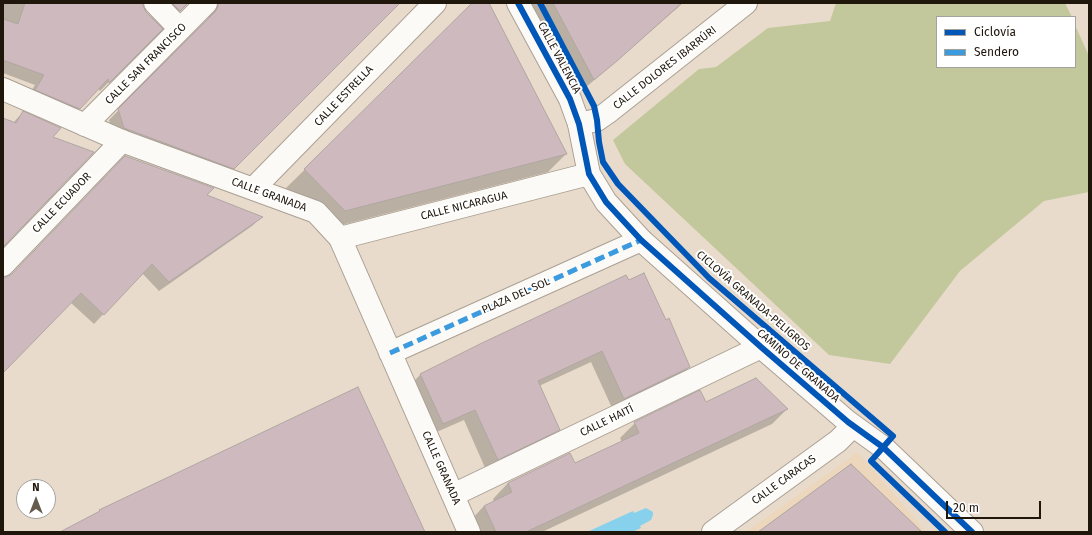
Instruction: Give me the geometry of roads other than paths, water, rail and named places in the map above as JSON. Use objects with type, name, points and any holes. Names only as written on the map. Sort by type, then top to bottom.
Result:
[{"type":"street","points":[[155,3],[180,29]]},
{"type":"street","name":"CALLE SAN FRANCISCO","points":[[85,125],[206,3]]},
{"type":"street","name":"CALLE ESTRELLA","points":[[253,189],[434,3]]},
{"type":"street","name":"CALLE VALENCIA","points":[[518,3],[570,100],[579,124]]},
{"type":"street","name":"CALLE DOLORES IBARRÚRI","points":[[579,124],[597,120],[608,113],[746,3]]},
{"type":"street","name":"CALLE GRANADA","points":[[3,89],[122,141],[316,212],[340,238],[469,532]]},
{"type":"street","name":"CAMINO DE GRANADA","points":[[579,124],[588,174],[606,202],[641,240],[761,347],[853,426],[884,448],[972,532]]},
{"type":"street","name":"CALLE ECUADOR","points":[[3,265],[122,141]]},
{"type":"street","name":"CALLE NICARAGUA","points":[[340,238],[588,174]]},
{"type":"street","name":"PLAZA DEL SOL","points":[[390,353],[641,240]]},
{"type":"street","name":"CALLE HAITÍ","points":[[453,495],[761,347]]},
{"type":"street","name":"CALLE CARACAS","points":[[713,532],[838,441],[853,426]]},
{"type":"water","points":[[646,508],[653,512],[651,520],[640,526],[641,528],[632,532],[587,532],[633,511],[634,513]]}]
